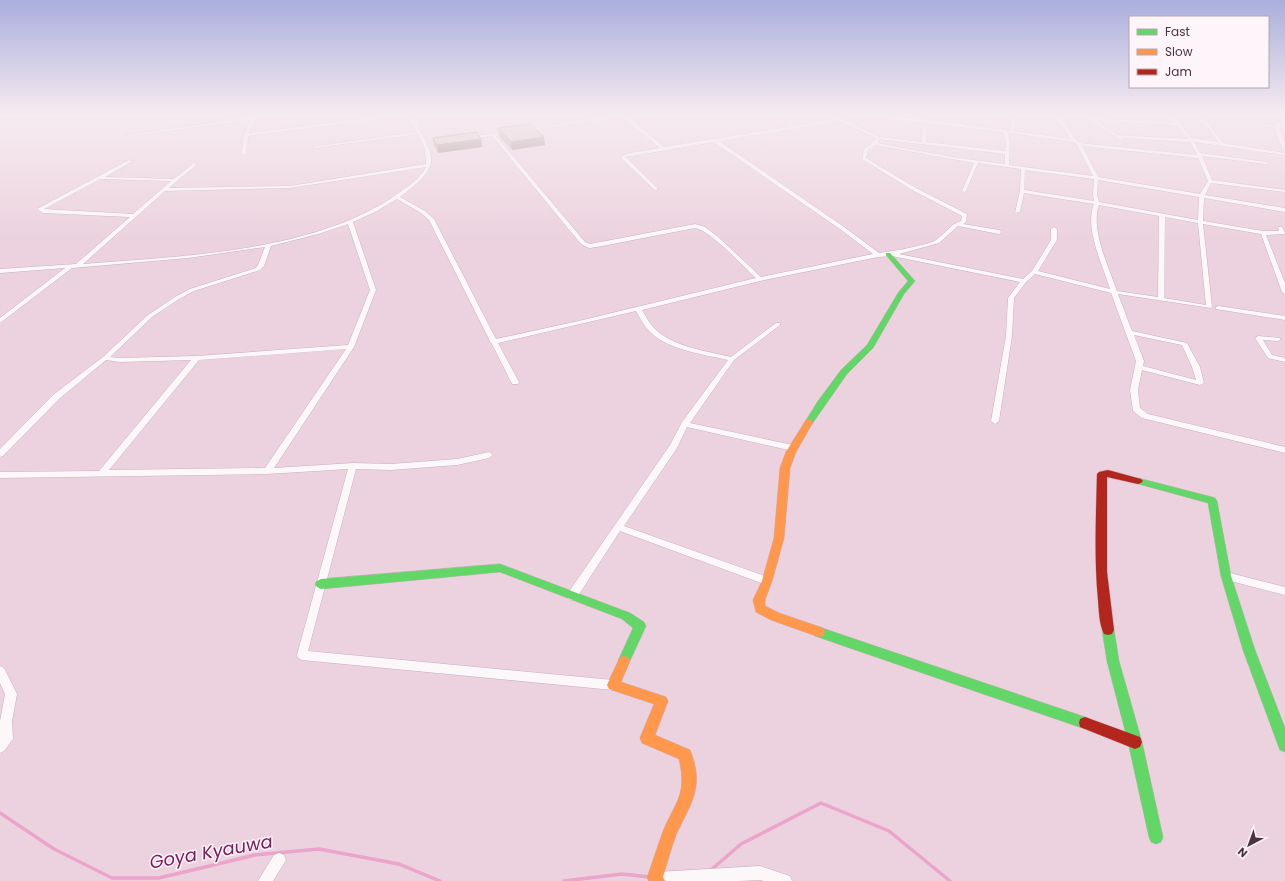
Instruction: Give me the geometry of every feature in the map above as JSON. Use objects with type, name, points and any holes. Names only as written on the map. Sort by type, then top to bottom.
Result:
[{"type":"street","points":[[0,271],[176,258],[268,246],[311,235],[350,222],[397,197],[423,176],[428,161],[427,157]]},
{"type":"street","points":[[511,157],[582,244],[597,246],[695,226],[703,228],[715,237],[760,279]]},
{"type":"street","points":[[624,157],[655,189]]},
{"type":"street","points":[[740,157],[842,228],[878,255]]},
{"type":"street","points":[[493,342],[760,279],[878,255],[890,254],[937,242],[957,224],[963,222],[965,215],[914,189],[864,157]]},
{"type":"street","points":[[953,157],[1096,178],[1285,210]]},
{"type":"street","points":[[1007,157],[1007,166]]},
{"type":"street","points":[[1085,157],[1096,178],[1095,195],[1097,203],[1095,208],[1094,223],[1096,237],[1114,292],[1140,361],[1134,390],[1136,409],[1141,414],[1285,450]]},
{"type":"street","points":[[1201,157],[1210,181]]},
{"type":"street","points":[[1217,157],[1266,163]]},
{"type":"street","points":[[131,160],[40,209],[43,211],[55,212],[134,216]]},
{"type":"street","points":[[964,191],[977,161]]},
{"type":"street","points":[[0,321],[74,266],[194,164]]},
{"type":"street","points":[[164,190],[290,187],[427,165]]},
{"type":"street","points":[[1017,212],[1022,191],[1023,168]]},
{"type":"street","points":[[97,178],[176,180]]},
{"type":"street","points":[[1210,181],[1285,191]]},
{"type":"street","points":[[1034,272],[1114,292],[1209,307],[1200,221],[1202,195],[1210,181]]},
{"type":"street","points":[[1022,191],[1162,214],[1263,233],[1279,234],[1282,233],[1280,228]]},
{"type":"street","points":[[397,197],[423,212],[431,219],[493,342],[515,382]]},
{"type":"street","points":[[1161,300],[1162,214]]},
{"type":"street","points":[[267,471],[351,347],[373,290],[350,222]]},
{"type":"street","points":[[957,224],[999,232]]},
{"type":"street","points":[[995,421],[1008,336],[1011,298],[1034,272],[1054,240],[1054,229]]},
{"type":"street","points":[[1263,233],[1270,256],[1279,273],[1285,292]]},
{"type":"street","points":[[0,454],[56,397],[105,358],[150,316],[192,290],[258,269],[261,266],[268,246]]},
{"type":"street","points":[[890,254],[1024,282]]},
{"type":"street","points":[[890,254],[912,281],[901,293],[870,346],[844,372],[821,403],[792,448],[785,468],[779,538],[767,581],[759,600],[760,609],[775,617],[977,687],[1059,713],[1135,742]]},
{"type":"street","points":[[638,308],[652,330],[665,339],[687,348],[732,359]]},
{"type":"street","points":[[1218,308],[1285,318]]},
{"type":"street","points":[[572,596],[674,446],[685,424],[732,359],[778,324]]},
{"type":"street","points":[[1129,332],[1186,344],[1196,367],[1200,383],[1139,367]]},
{"type":"street","points":[[1278,339],[1258,338],[1270,357],[1285,360]]},
{"type":"street","points":[[105,358],[120,360],[197,358],[351,347]]},
{"type":"street","points":[[101,474],[197,358]]},
{"type":"street","points":[[685,424],[792,448]]},
{"type":"street","points":[[0,475],[267,471],[353,466],[391,467],[456,462],[489,455]]},
{"type":"street","points":[[353,466],[302,655],[613,685],[662,701],[647,738],[685,755],[690,774],[688,796],[669,835],[655,878],[657,880],[760,873],[785,881]]},
{"type":"street","points":[[1156,837],[1135,742],[1113,661],[1103,605],[1101,551],[1102,474],[1108,473],[1212,500],[1226,576],[1249,650],[1285,745]]},
{"type":"street","points":[[618,527],[767,581]]},
{"type":"street","points":[[321,584],[500,568],[626,616],[640,626],[613,685]]},
{"type":"street","points":[[1226,576],[1285,591]]},
{"type":"street","points":[[0,671],[11,694],[6,721],[7,739],[0,747]]},
{"type":"street","points":[[265,881],[279,860]]},
{"type":"waterway","name":"Goya Kyauwa","points":[[711,870],[741,844],[821,803],[889,831],[950,881]]},
{"type":"waterway","name":"Goya Kyauwa","points":[[0,813],[54,849],[112,878],[159,878],[255,855],[319,849],[399,864],[440,881]]},
{"type":"waterway","name":"Goya Kyauwa","points":[[564,881],[622,874],[650,877]]},
{"type":"traffic: fast","points":[[809,422],[844,372],[870,346],[901,293],[912,281],[888,254]]},
{"type":"traffic: fast","points":[[1138,481],[1212,501],[1226,576],[1249,650],[1285,745]]},
{"type":"traffic: fast","points":[[321,584],[500,568],[626,616],[640,626],[624,661]]},
{"type":"traffic: fast","points":[[1108,630],[1113,661],[1135,742],[1156,837]]},
{"type":"traffic: fast","points":[[819,632],[1085,723]]},
{"type":"traffic: slow","points":[[809,422],[791,452],[785,468],[779,538],[767,581],[759,600],[760,609],[775,617],[819,632]]},
{"type":"traffic: slow","points":[[624,661],[613,685],[662,701],[647,738],[685,755],[690,775],[688,796],[669,835],[655,878],[657,881]]},
{"type":"traffic: jam","points":[[1108,630],[1101,572],[1102,474],[1108,473],[1138,481]]},
{"type":"traffic: jam","points":[[1085,723],[1135,742]]}]
